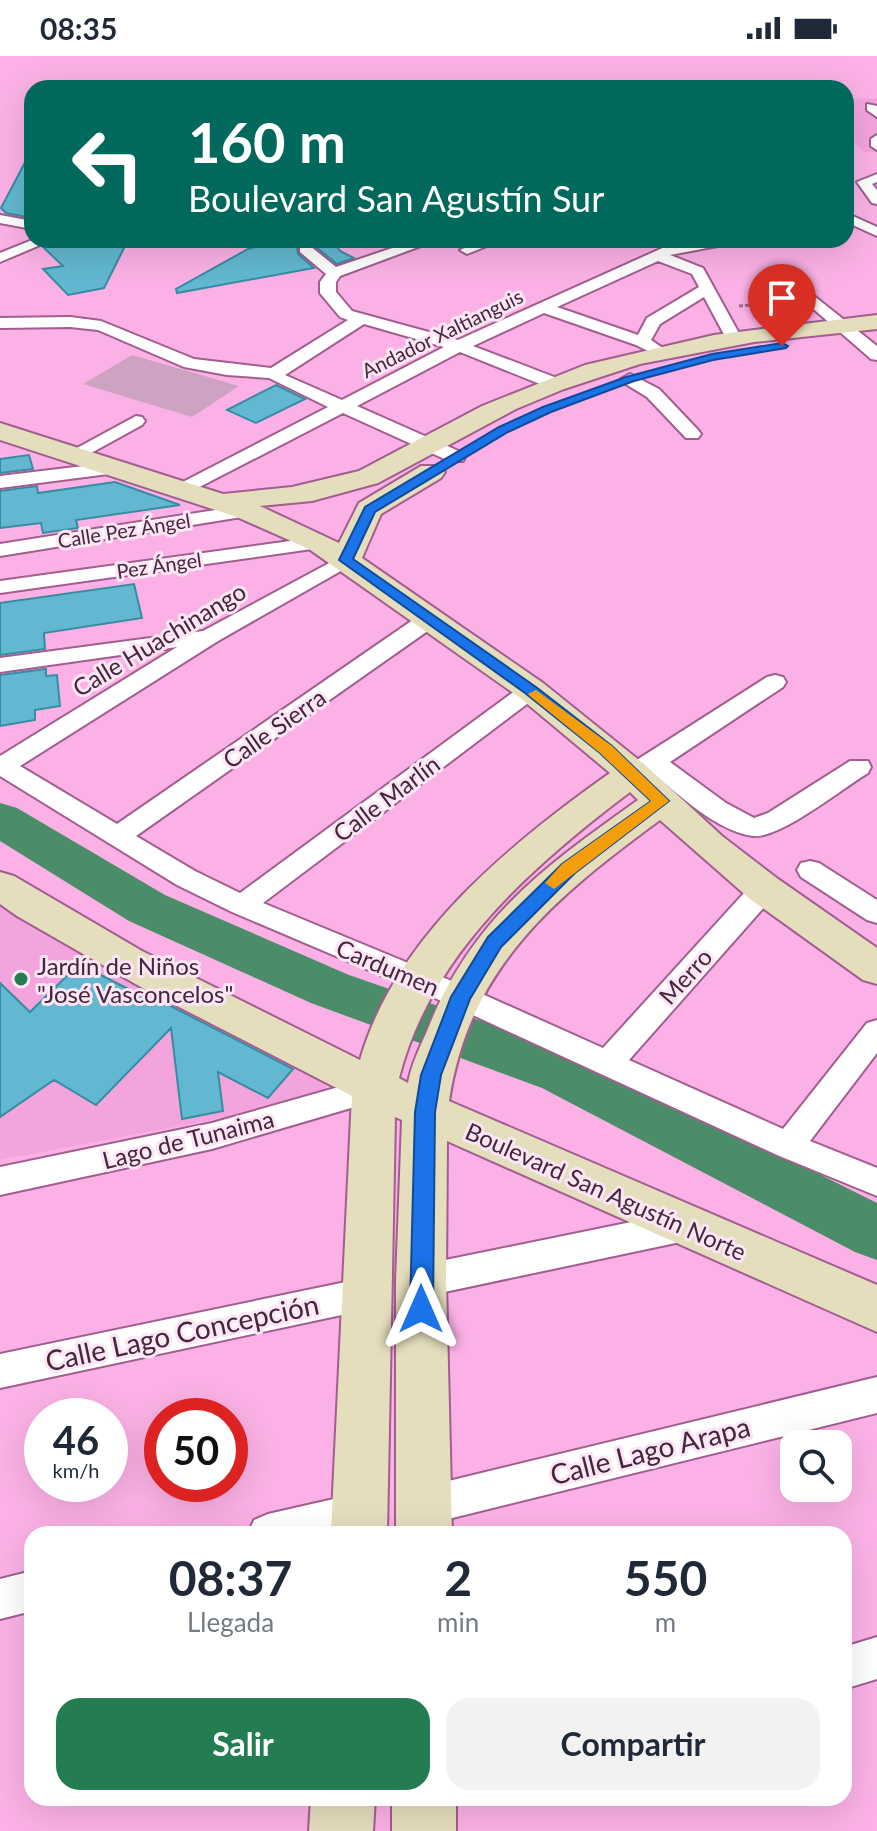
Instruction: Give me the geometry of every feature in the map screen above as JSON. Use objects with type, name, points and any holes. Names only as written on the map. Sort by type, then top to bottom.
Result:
[{"type":"main road","points":[[197,495],[271,498],[312,493],[387,469],[429,443],[504,405],[652,347],[733,337],[866,335]]},
{"type":"main road","points":[[262,516],[369,509],[456,457],[547,410],[630,379],[712,357],[866,335]]},
{"type":"main road","points":[[0,431],[262,516],[319,543],[643,767],[661,801],[764,889],[877,969]]},
{"type":"main road","points":[[346,560],[369,509]]},
{"type":"main road","points":[[359,1523],[365,1294],[378,1071],[414,988],[471,913],[577,813],[643,767]]},
{"type":"main road","points":[[424,1520],[421,1281],[428,1094],[458,1007],[495,942],[569,868],[661,801]]},
{"type":"main road","name":"Boulevard San Agustín Norte","points":[[0,886],[44,915],[180,990],[378,1071],[685,1226],[877,1309]]},
{"type":"main road","points":[[424,1806],[424,1831]]},
{"type":"street","points":[[877,139],[877,146]]},
{"type":"street","points":[[877,178],[864,182],[877,200]]},
{"type":"street","points":[[854,221],[877,232]]},
{"type":"street","points":[[0,258],[25,248]]},
{"type":"street","points":[[407,248],[334,273],[328,282],[328,293],[337,307],[361,319],[459,346],[556,384]]},
{"type":"street","points":[[467,250],[473,248]]},
{"type":"street","name":"Andador Xaltianguis","points":[[197,495],[342,406],[459,346],[678,248]]},
{"type":"street","points":[[305,249],[334,273]]},
{"type":"street","points":[[659,256],[698,271],[733,337]]},
{"type":"street","points":[[545,308],[652,347],[653,321],[708,288]]},
{"type":"street","points":[[805,294],[866,335]]},
{"type":"street","points":[[0,323],[70,322],[101,326],[190,363],[227,370],[276,373],[361,319]]},
{"type":"street","points":[[276,373],[285,383],[456,457]]},
{"type":"street","points":[[630,379],[653,393],[692,434]]},
{"type":"street","points":[[75,454],[136,421]]},
{"type":"street","points":[[0,482],[117,468]]},
{"type":"street","name":"Calle Pez Ángel","points":[[0,550],[262,516]]},
{"type":"street","name":"Pez Ángel","points":[[0,587],[319,543]]},
{"type":"street","name":"Calle Huachinango","points":[[1,766],[210,636],[346,560]]},
{"type":"street","name":"Calle Sierra","points":[[117,837],[431,618]]},
{"type":"street","points":[[0,665],[210,636]]},
{"type":"street","points":[[775,682],[643,767],[735,821],[752,827],[763,826],[777,819],[859,767]]},
{"type":"street","name":"Calle Marlín","points":[[242,905],[531,690]]},
{"type":"street","name":"Cardumen","points":[[1,766],[186,878],[414,988],[607,1064],[788,1146],[877,1182]]},
{"type":"street","points":[[810,870],[877,913]]},
{"type":"street","name":"Merro","points":[[607,1064],[764,889]]},
{"type":"street","points":[[788,1146],[877,1031]]},
{"type":"street","name":"Lago de Tunaima","points":[[0,1181],[212,1136],[378,1071]]},
{"type":"street","points":[[421,1281],[685,1226]]},
{"type":"street","name":"Calle Lago Concepción","points":[[0,1371],[365,1294]]},
{"type":"street","name":"Calle Lago Arapa","points":[[424,1520],[877,1395]]},
{"type":"street","points":[[334,1526],[359,1523]]},
{"type":"street","points":[[0,1599],[24,1593]]},
{"type":"street","points":[[852,1666],[877,1658]]},
{"type":"path","points":[[715,308],[805,294]]},
{"type":"shaded area","points":[[877,98],[877,152],[865,152],[854,142],[854,99]]},
{"type":"shaded area","points":[[132,355],[239,386],[192,417],[83,384]]},
{"type":"shaded area","points":[[0,902],[327,1079],[324,1094],[311,1101],[0,1160]]},
{"type":"building","points":[[24,164],[24,216],[6,213],[1,208]]},
{"type":"building","points":[[44,248],[124,248],[104,288],[68,295],[43,269],[63,266]]},
{"type":"building","points":[[297,248],[298,254],[314,268],[177,293],[176,289],[248,249]]},
{"type":"building","points":[[317,248],[338,248],[354,258],[337,264]]},
{"type":"building","points":[[276,385],[305,399],[256,423],[227,410]]},
{"type":"building","points":[[29,455],[33,469],[0,473],[0,459]]},
{"type":"building","points":[[115,482],[180,505],[76,520],[78,528],[43,533],[41,523],[0,528],[0,491],[37,486],[38,493]]},
{"type":"building","points":[[134,584],[142,618],[44,633],[45,649],[0,655],[0,603]]},
{"type":"building","points":[[46,669],[46,676],[57,675],[60,706],[35,710],[35,720],[0,726],[0,675]]},
{"type":"building","points":[[79,964],[156,1003],[159,1000],[293,1069],[268,1098],[218,1072],[223,1111],[182,1119],[171,1028],[96,1105],[54,1080],[0,1117],[0,983],[30,1012]]},
{"type":"waterway","points":[[0,819],[147,908],[330,989],[562,1072],[877,1233]]},
{"type":"slow traffic","points":[[536,694],[633,773],[661,801],[569,868],[554,883]]},
{"type":"place","name":"Jardín de Niños \"José Vasconcelos\"","points":[[21,979]]},
{"type":"route","points":[[421,1309],[425,1112],[431,1075],[461,997],[495,942],[569,868],[661,801],[633,773],[531,690],[346,560],[369,509],[504,430],[547,410],[630,379],[712,357],[782,346]]}]
